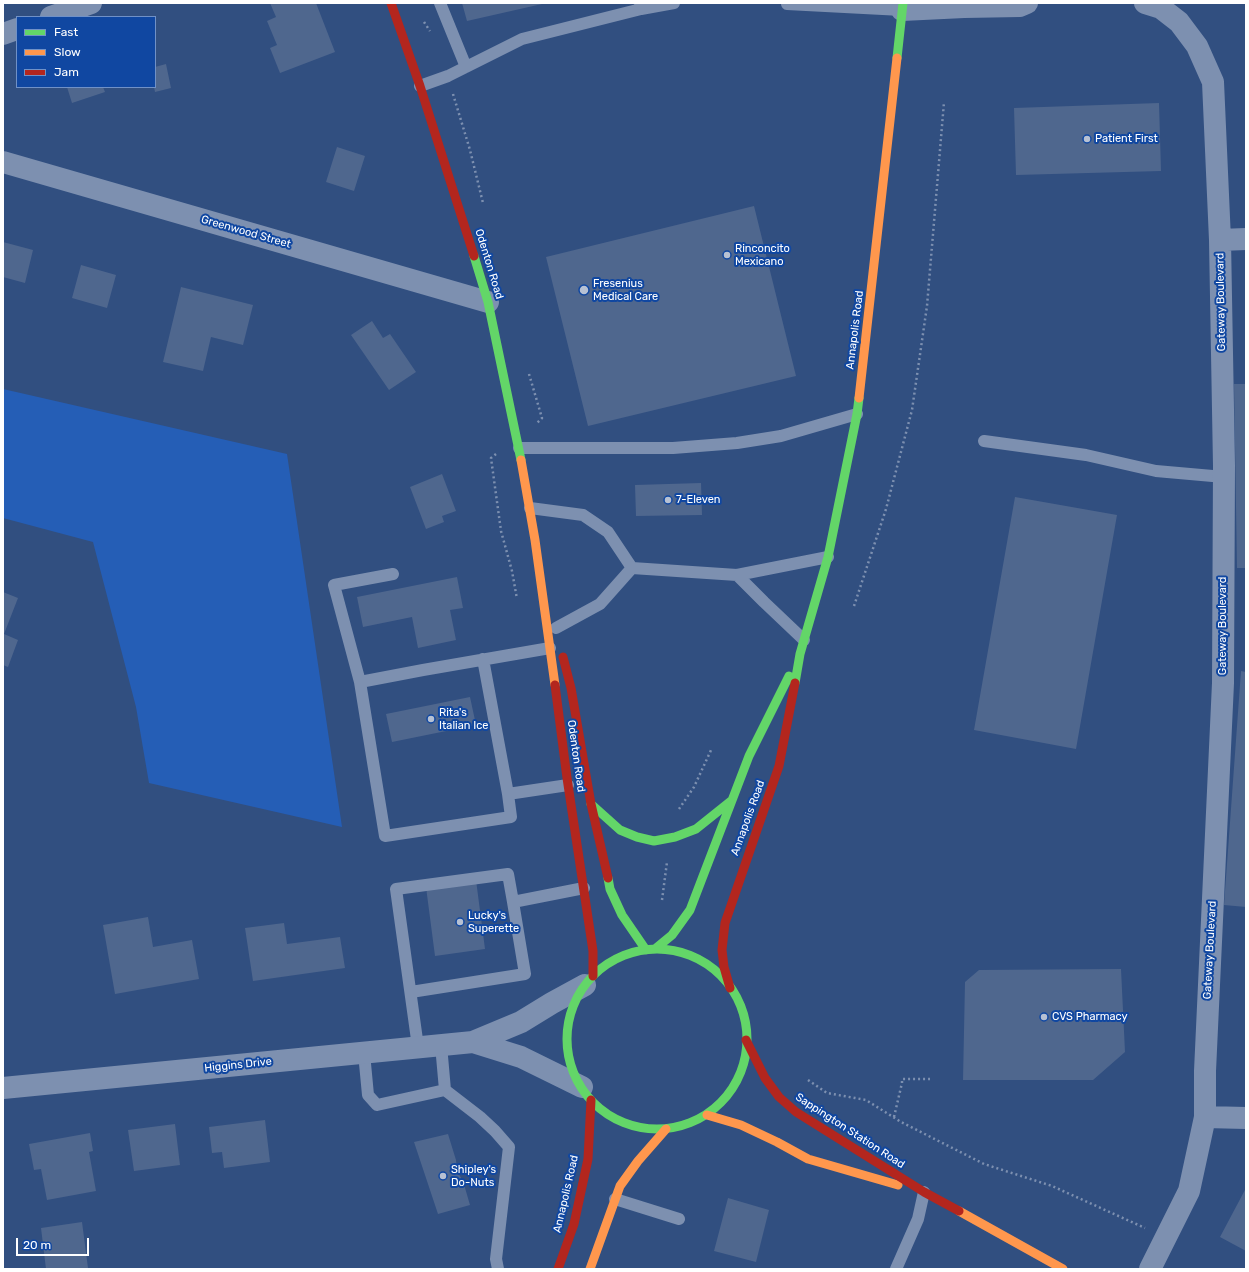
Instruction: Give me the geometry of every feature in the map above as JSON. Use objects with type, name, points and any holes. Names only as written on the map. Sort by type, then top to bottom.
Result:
[{"type":"main road","name":"Odenton Road","points":[[391,3],[420,86],[488,302],[519,448],[556,649],[568,785],[593,952],[589,981]]},
{"type":"main road","name":"Annapolis Road","points":[[730,988],[724,967],[722,950],[724,922],[779,766],[800,654],[828,557],[857,414],[902,7]]},
{"type":"main road","name":"Odenton Road","points":[[535,540],[557,631]]},
{"type":"main road","name":"Odenton Road","points":[[556,649],[571,688],[591,804],[610,889],[622,915],[651,949]]},
{"type":"main road","name":"Annapolis Road","points":[[651,949],[672,935],[690,910],[749,756],[800,654]]},
{"type":"main road","points":[[591,804],[620,830],[637,837],[654,841],[675,837],[696,829],[732,800]]},
{"type":"main road","points":[[651,949],[686,954],[704,963],[721,976],[730,988],[738,999],[746,1026],[746,1054],[739,1078],[726,1099],[707,1115],[688,1124],[666,1129],[636,1127],[608,1115],[586,1093],[574,1074],[567,1043],[571,1013],[589,981],[598,971],[614,960],[632,953],[651,949]]},
{"type":"main road","name":"Sappington Station Road","points":[[746,1040],[766,1078],[779,1097],[796,1112],[924,1192],[1063,1269]]},
{"type":"main road","name":"Annapolis Road","points":[[558,1269],[574,1224],[588,1159],[586,1093]]},
{"type":"main road","name":"Sappington Station Road","points":[[707,1115],[741,1125],[808,1158],[924,1192]]},
{"type":"main road","points":[[590,1269],[620,1186],[634,1166],[666,1129]]},
{"type":"street","points":[[54,16],[91,3]]},
{"type":"street","points":[[902,7],[1020,6],[1027,3]]},
{"type":"street","name":"Gateway Boulevard","points":[[1145,3],[1160,8],[1179,22],[1198,46],[1213,82],[1220,240],[1224,477],[1223,683],[1205,1063],[1205,1117],[1189,1191],[1150,1269]]},
{"type":"street","points":[[3,34],[16,29]]},
{"type":"street","name":"Greenwood Street","points":[[3,162],[488,302]]},
{"type":"street","points":[[1220,240],[1246,239]]},
{"type":"street","name":"Higgins Drive","points":[[3,1088],[473,1042],[521,1022],[589,981]]},
{"type":"street","name":"Higgins Drive","points":[[473,1042],[521,1057],[586,1093]]},
{"type":"street","points":[[1205,1117],[1246,1118]]},
{"type":"lane","points":[[440,3],[466,67]]},
{"type":"lane","points":[[420,86],[448,76],[522,39],[640,6],[674,3]]},
{"type":"lane","points":[[787,4],[902,7]]},
{"type":"lane","points":[[519,448],[673,448],[737,443],[781,436],[857,414]]},
{"type":"lane","points":[[984,441],[1086,455],[1156,471],[1224,477]]},
{"type":"lane","points":[[530,508],[583,515],[608,532],[632,568]]},
{"type":"lane","points":[[632,568],[737,575],[828,557]]},
{"type":"lane","points":[[557,631],[600,604],[632,568]]},
{"type":"lane","points":[[393,574],[334,586],[360,682],[385,836],[511,817],[483,659]]},
{"type":"lane","points":[[737,575],[804,640]]},
{"type":"lane","points":[[360,682],[483,659],[556,649]]},
{"type":"lane","points":[[508,794],[568,785]]},
{"type":"lane","points":[[411,992],[525,974],[508,874],[396,889],[418,1047]]},
{"type":"lane","points":[[513,902],[584,888]]},
{"type":"lane","points":[[441,1045],[445,1090],[480,1117],[495,1131],[508,1147],[496,1259],[498,1269]]},
{"type":"lane","points":[[364,1053],[368,1095],[376,1105],[445,1090]]},
{"type":"lane","points":[[896,1269],[918,1219],[924,1192]]},
{"type":"lane","points":[[615,1199],[679,1219]]},
{"type":"path","points":[[854,606],[886,509],[912,410],[927,306],[944,102]]},
{"type":"path","points":[[894,1117],[902,1079],[930,1079]]},
{"type":"path","points":[[808,1080],[827,1093],[866,1100],[901,1122],[984,1164],[1052,1186],[1145,1228]]},
{"type":"shaded area","points":[[3,389],[287,454],[342,827],[149,783],[136,707],[93,542],[3,518]]},
{"type":"building","points":[[270,3],[316,3],[335,52],[280,73],[270,48],[277,45],[267,21],[276,17]]},
{"type":"building","points":[[462,3],[542,3],[542,4],[467,21]]},
{"type":"building","points":[[166,64],[171,88],[155,92],[156,67]]},
{"type":"building","points":[[67,88],[103,88],[105,92],[72,103]]},
{"type":"building","name":"Patient First","points":[[1159,103],[1161,171],[1016,175],[1014,108]]},
{"type":"building","points":[[337,147],[365,156],[354,191],[326,182]]},
{"type":"building","points":[[754,206],[796,376],[588,426],[546,257]]},
{"type":"building","points":[[3,242],[33,250],[25,283],[3,277]]},
{"type":"building","points":[[81,265],[116,275],[107,308],[72,298]]},
{"type":"building","points":[[181,287],[253,305],[243,345],[211,337],[203,371],[163,362]]},
{"type":"building","points":[[372,321],[383,338],[390,334],[416,372],[389,390],[351,335]]},
{"type":"building","points":[[1234,384],[1246,384],[1246,568],[1237,568]]},
{"type":"building","points":[[442,474],[456,511],[442,516],[444,522],[426,529],[410,487]]},
{"type":"building","name":"7-Eleven","points":[[701,483],[702,515],[636,516],[635,485]]},
{"type":"building","points":[[1015,497],[1117,515],[1076,749],[974,730]]},
{"type":"building","points":[[457,577],[463,608],[450,610],[456,640],[418,648],[412,617],[363,627],[357,597]]},
{"type":"building","points":[[3,592],[18,598],[4,634],[18,640],[8,667],[3,665]]},
{"type":"building","points":[[1241,671],[1246,672],[1246,907],[1224,905]]},
{"type":"building","name":"Rita's Italian Ice","points":[[470,697],[476,725],[392,742],[386,714]]},
{"type":"building","points":[[476,880],[485,949],[435,956],[426,887]]},
{"type":"building","points":[[148,917],[153,947],[192,940],[199,979],[115,994],[103,925]]},
{"type":"building","points":[[284,923],[287,944],[340,937],[345,968],[253,981],[245,928]]},
{"type":"building","name":"CVS Pharmacy","points":[[1121,969],[1125,1052],[1093,1080],[963,1080],[965,982],[979,970]]},
{"type":"building","points":[[265,1120],[270,1162],[224,1168],[222,1152],[212,1153],[209,1127]]},
{"type":"building","points":[[175,1124],[180,1165],[134,1171],[128,1130]]},
{"type":"building","points":[[90,1133],[93,1151],[89,1152],[96,1191],[47,1200],[41,1169],[34,1170],[29,1144]]},
{"type":"building","name":"Shipley's Do-Nuts","points":[[448,1134],[456,1160],[457,1171],[463,1181],[470,1205],[438,1214],[414,1142]]},
{"type":"building","points":[[1246,1188],[1246,1251],[1220,1237]]},
{"type":"building","points":[[728,1198],[769,1210],[756,1262],[714,1251]]},
{"type":"building","points":[[82,1222],[88,1268],[46,1269],[41,1228]]},
{"type":"traffic: fast","points":[[897,58],[903,3]]},
{"type":"traffic: fast","points":[[474,256],[488,302],[521,460]]},
{"type":"traffic: fast","points":[[795,683],[800,654],[828,557],[859,398]]},
{"type":"traffic: fast","points":[[655,949],[672,935],[690,910],[749,756],[789,676]]},
{"type":"traffic: fast","points":[[591,804],[620,830],[637,837],[654,841],[675,837],[696,829],[731,801]]},
{"type":"traffic: fast","points":[[608,878],[610,889],[622,915],[646,950]]},
{"type":"traffic: fast","points":[[657,949],[674,951],[691,956],[714,970],[726,982],[736,997],[743,1013],[747,1039],[745,1056],[740,1073],[726,1096],[714,1108],[699,1118],[683,1125],[657,1129],[640,1127],[623,1122],[600,1108],[588,1096],[578,1081],[571,1065],[567,1039],[569,1022],[574,1005],[588,982],[600,970],[615,960],[631,953],[657,949]]},
{"type":"traffic: slow","points":[[859,398],[897,58]]},
{"type":"traffic: slow","points":[[521,460],[535,540],[555,685]]},
{"type":"traffic: slow","points":[[707,1115],[741,1125],[808,1159],[898,1185]]},
{"type":"traffic: slow","points":[[590,1269],[620,1186],[638,1161],[666,1129]]},
{"type":"traffic: slow","points":[[959,1211],[1063,1269]]},
{"type":"traffic: jam","points":[[391,3],[420,86],[474,256]]},
{"type":"traffic: jam","points":[[563,657],[571,688],[591,804],[608,878]]},
{"type":"traffic: jam","points":[[730,988],[724,967],[722,950],[725,923],[779,766],[795,683]]},
{"type":"traffic: jam","points":[[555,685],[567,778],[593,951],[593,976]]},
{"type":"traffic: jam","points":[[746,1040],[765,1078],[779,1097],[796,1112],[924,1192],[959,1211]]},
{"type":"traffic: jam","points":[[558,1269],[574,1224],[588,1159],[591,1100]]},
{"type":"place","name":"Patient First","points":[[1087,139]]},
{"type":"place","name":"Rinconcito Mexicano","points":[[727,255]]},
{"type":"place","name":"Fresenius Medical Care","points":[[584,290]]},
{"type":"place","name":"7-Eleven","points":[[668,500]]},
{"type":"place","name":"Rita's Italian Ice","points":[[431,719]]},
{"type":"place","name":"Lucky's Superette","points":[[460,922]]},
{"type":"place","name":"CVS Pharmacy","points":[[1044,1017]]},
{"type":"place","name":"Shipley's Do-Nuts","points":[[443,1176]]}]
